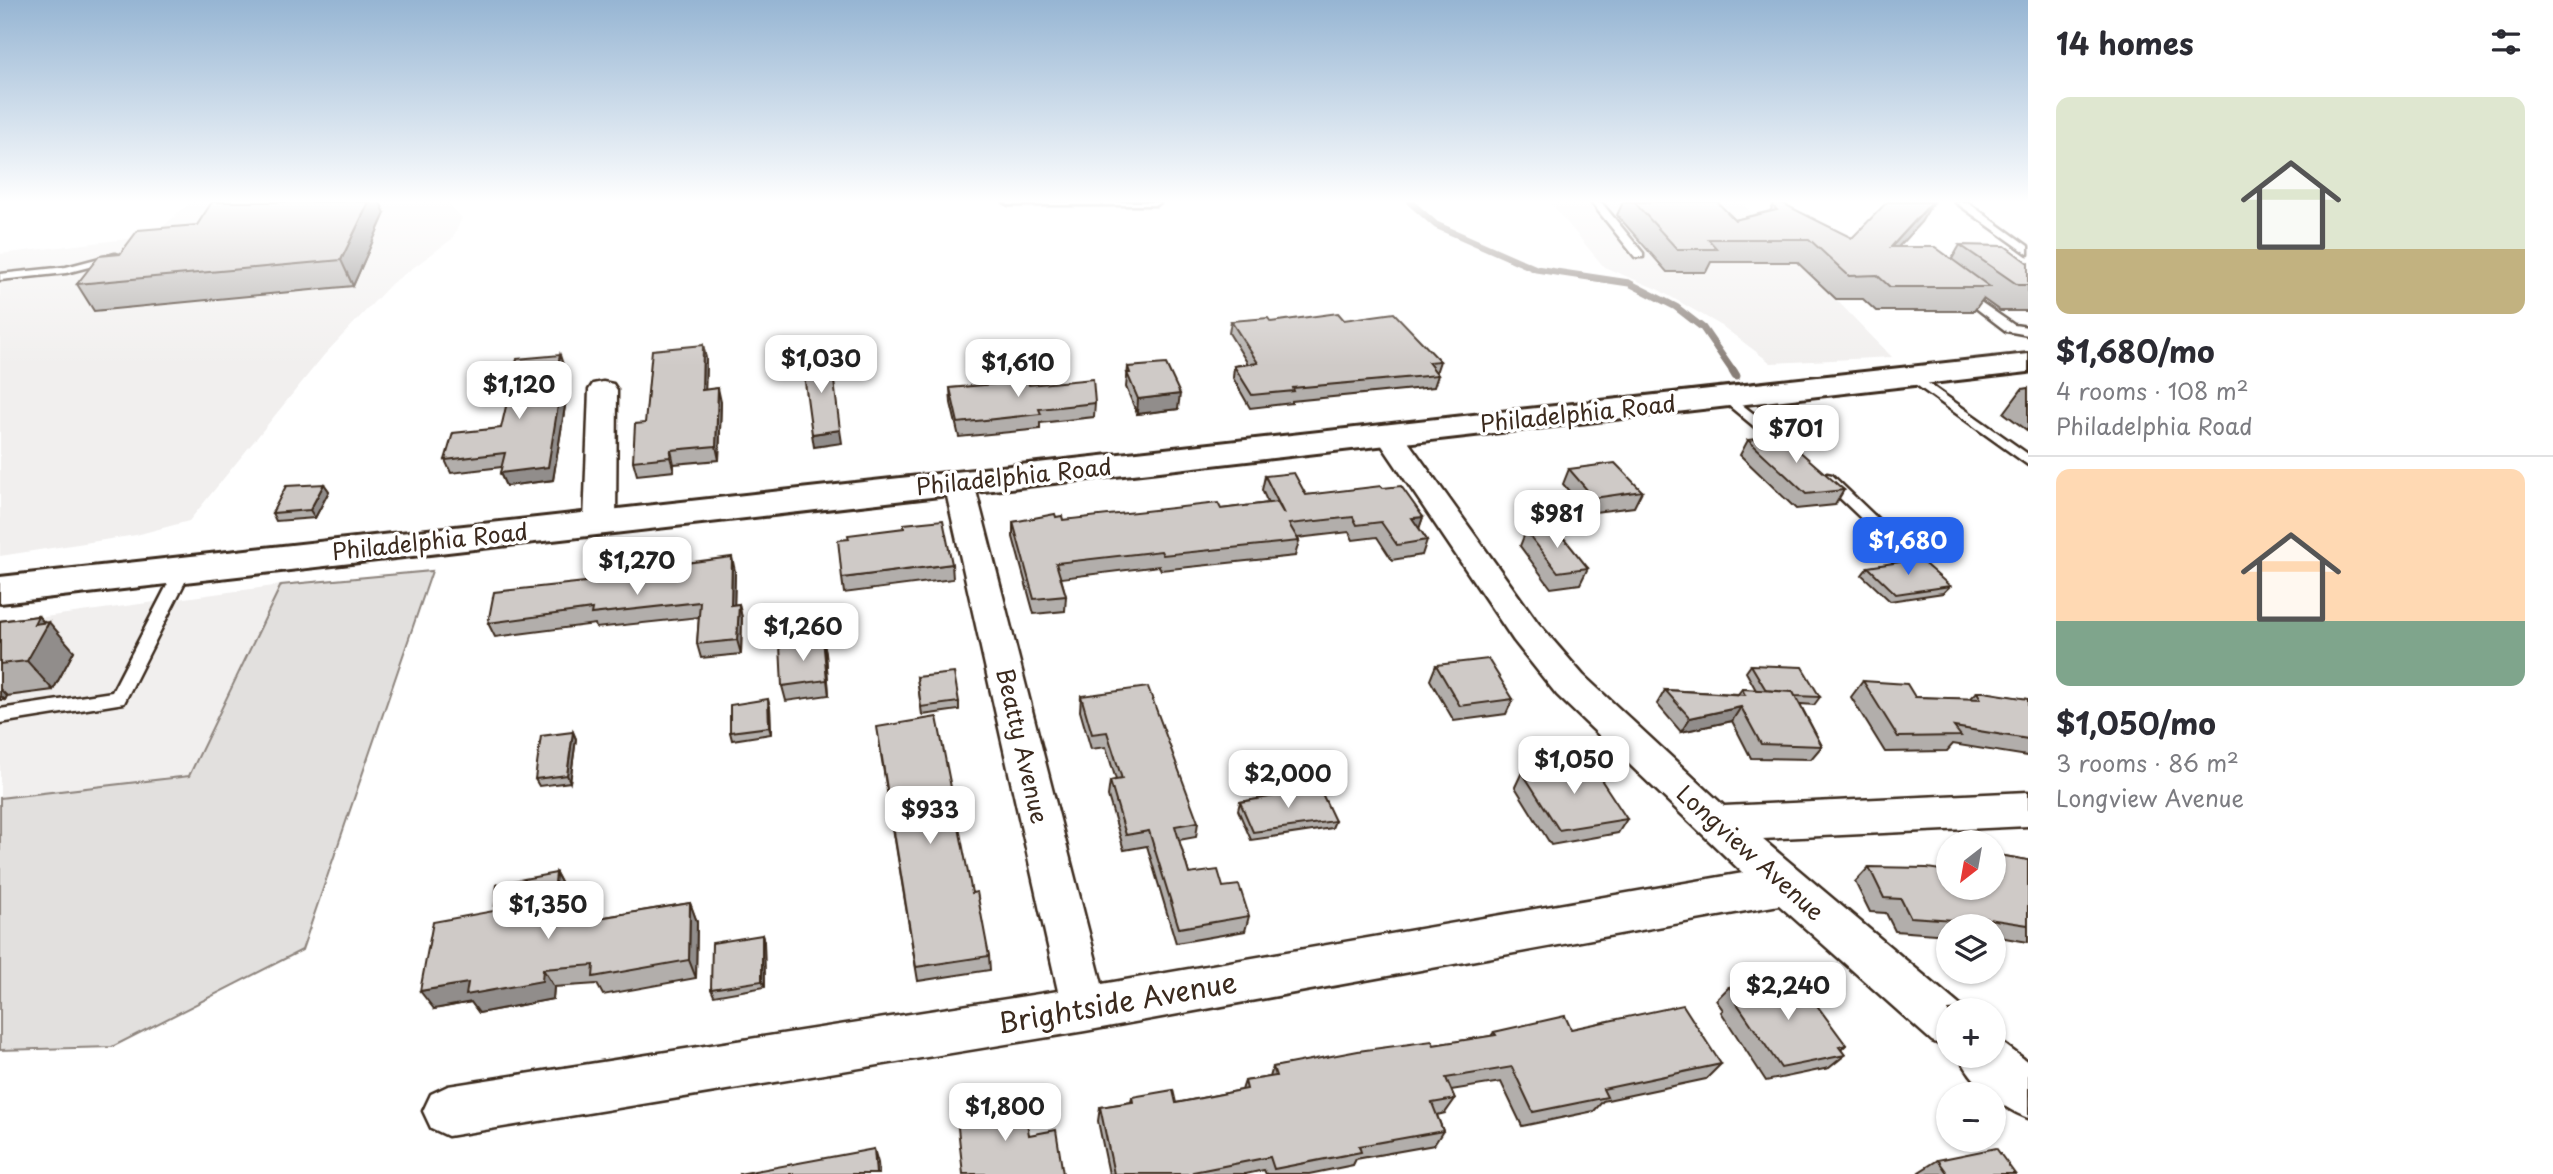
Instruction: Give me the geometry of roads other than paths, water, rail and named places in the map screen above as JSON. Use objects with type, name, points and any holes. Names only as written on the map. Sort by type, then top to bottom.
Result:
[{"type":"main road","name":"Philadelphia Road","points":[[0,590],[2028,363]]},
{"type":"street","points":[[600,523],[603,390]]},
{"type":"street","name":"Longview Avenue","points":[[1390,435],[1547,659],[1598,713],[1716,824],[1936,1015]]},
{"type":"street","name":"Beatty Avenue","points":[[959,483],[1085,1009]]},
{"type":"street","points":[[1716,824],[2028,809]]},
{"type":"street","name":"Brightside Avenue","points":[[448,1111],[1085,1009],[1784,885]]},
{"type":"street","points":[[1998,1068],[2028,1094]]},
{"type":"lane","points":[[0,277],[66,270],[116,257]]},
{"type":"lane","points":[[1948,283],[2010,328],[2028,331]]},
{"type":"lane","points":[[1912,376],[2028,461]]},
{"type":"lane","points":[[1727,397],[1849,496],[1874,522],[1866,543]]},
{"type":"lane","points":[[0,716],[118,698],[184,568]]},
{"type":"waterway","points":[[1508,257],[1536,269],[1629,283],[1676,307],[1703,328],[1734,373]]},
{"type":"waterway","points":[[1733,371],[1736,376]]}]
